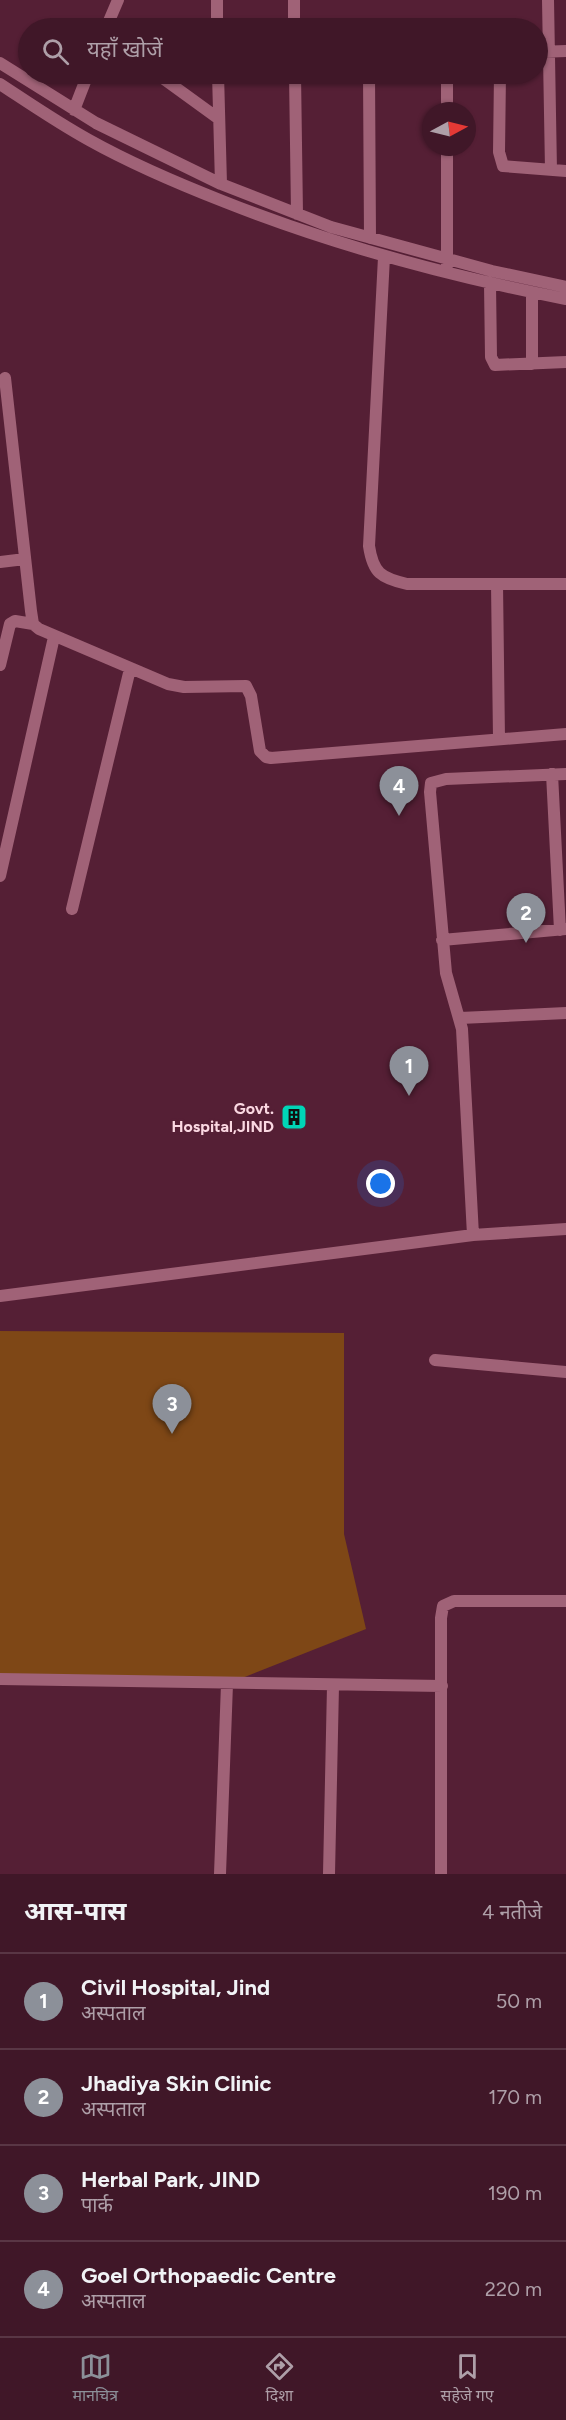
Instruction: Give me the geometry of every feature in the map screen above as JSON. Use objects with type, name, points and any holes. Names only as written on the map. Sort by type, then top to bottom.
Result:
[{"type":"street","points":[[110,18],[118,0]]},
{"type":"street","points":[[217,0],[217,18]]},
{"type":"street","points":[[294,0],[294,18]]},
{"type":"street","points":[[548,0],[551,51],[551,170]]},
{"type":"street","points":[[548,51],[566,51]]},
{"type":"street","points":[[0,63],[18,74]]},
{"type":"street","points":[[0,84],[89,140],[159,174],[283,225],[445,274],[566,299]]},
{"type":"street","points":[[33,84],[74,110],[166,157],[221,184],[297,214],[448,260],[566,286]]},
{"type":"street","points":[[74,110],[84,84]]},
{"type":"street","points":[[170,84],[219,120]]},
{"type":"street","points":[[218,84],[221,184]]},
{"type":"street","points":[[295,84],[297,214]]},
{"type":"street","points":[[369,84],[370,238]]},
{"type":"street","points":[[447,84],[447,102]]},
{"type":"street","points":[[500,84],[500,160],[503,166],[566,171]]},
{"type":"street","points":[[445,274],[448,260],[447,156]]},
{"type":"street","points":[[159,174],[166,157]]},
{"type":"street","points":[[384,257],[369,546],[371,561],[380,574],[390,580],[407,584],[566,584]]},
{"type":"street","points":[[490,284],[492,362],[495,365],[566,362]]},
{"type":"street","points":[[532,293],[532,364]]},
{"type":"street","points":[[5,378],[33,624]]},
{"type":"street","points":[[0,562],[25,559]]},
{"type":"street","points":[[497,584],[499,740]]},
{"type":"street","points":[[0,665],[10,624],[15,621],[33,624],[54,637],[176,686],[246,686],[251,696],[260,751],[266,757],[271,758],[566,734]]},
{"type":"street","points":[[0,876],[54,637]]},
{"type":"street","points":[[72,909],[130,669]]},
{"type":"street","points":[[442,940],[563,930],[552,774]]},
{"type":"street","points":[[473,1235],[460,1018],[448,983],[442,940],[431,783],[446,779],[566,774]]},
{"type":"street","points":[[460,1018],[566,1013]]},
{"type":"street","points":[[0,1296],[473,1235],[566,1229]]},
{"type":"street","points":[[435,1360],[566,1372]]},
{"type":"street","points":[[441,1874],[441,1618],[443,1606],[448,1602],[566,1601]]},
{"type":"street","points":[[0,1679],[442,1686]]},
{"type":"street","points":[[220,1874],[226,1684]]},
{"type":"street","points":[[329,1874],[333,1686]]},
{"type":"shaded area","points":[[0,1331],[344,1333],[344,1534],[366,1629],[227,1684],[0,1679]]},
{"type":"place","name":"Goel Orthopaedic Centre","points":[[399,816]]},
{"type":"place","name":"Jhadiya Skin Clinic","points":[[526,943]]},
{"type":"place","name":"Civil Hospital, Jind","points":[[409,1096]]},
{"type":"place","name":"Govt. Hospital,JIND","points":[[294,1117]]},
{"type":"place","name":"Herbal Park, JIND","points":[[172,1434]]}]
